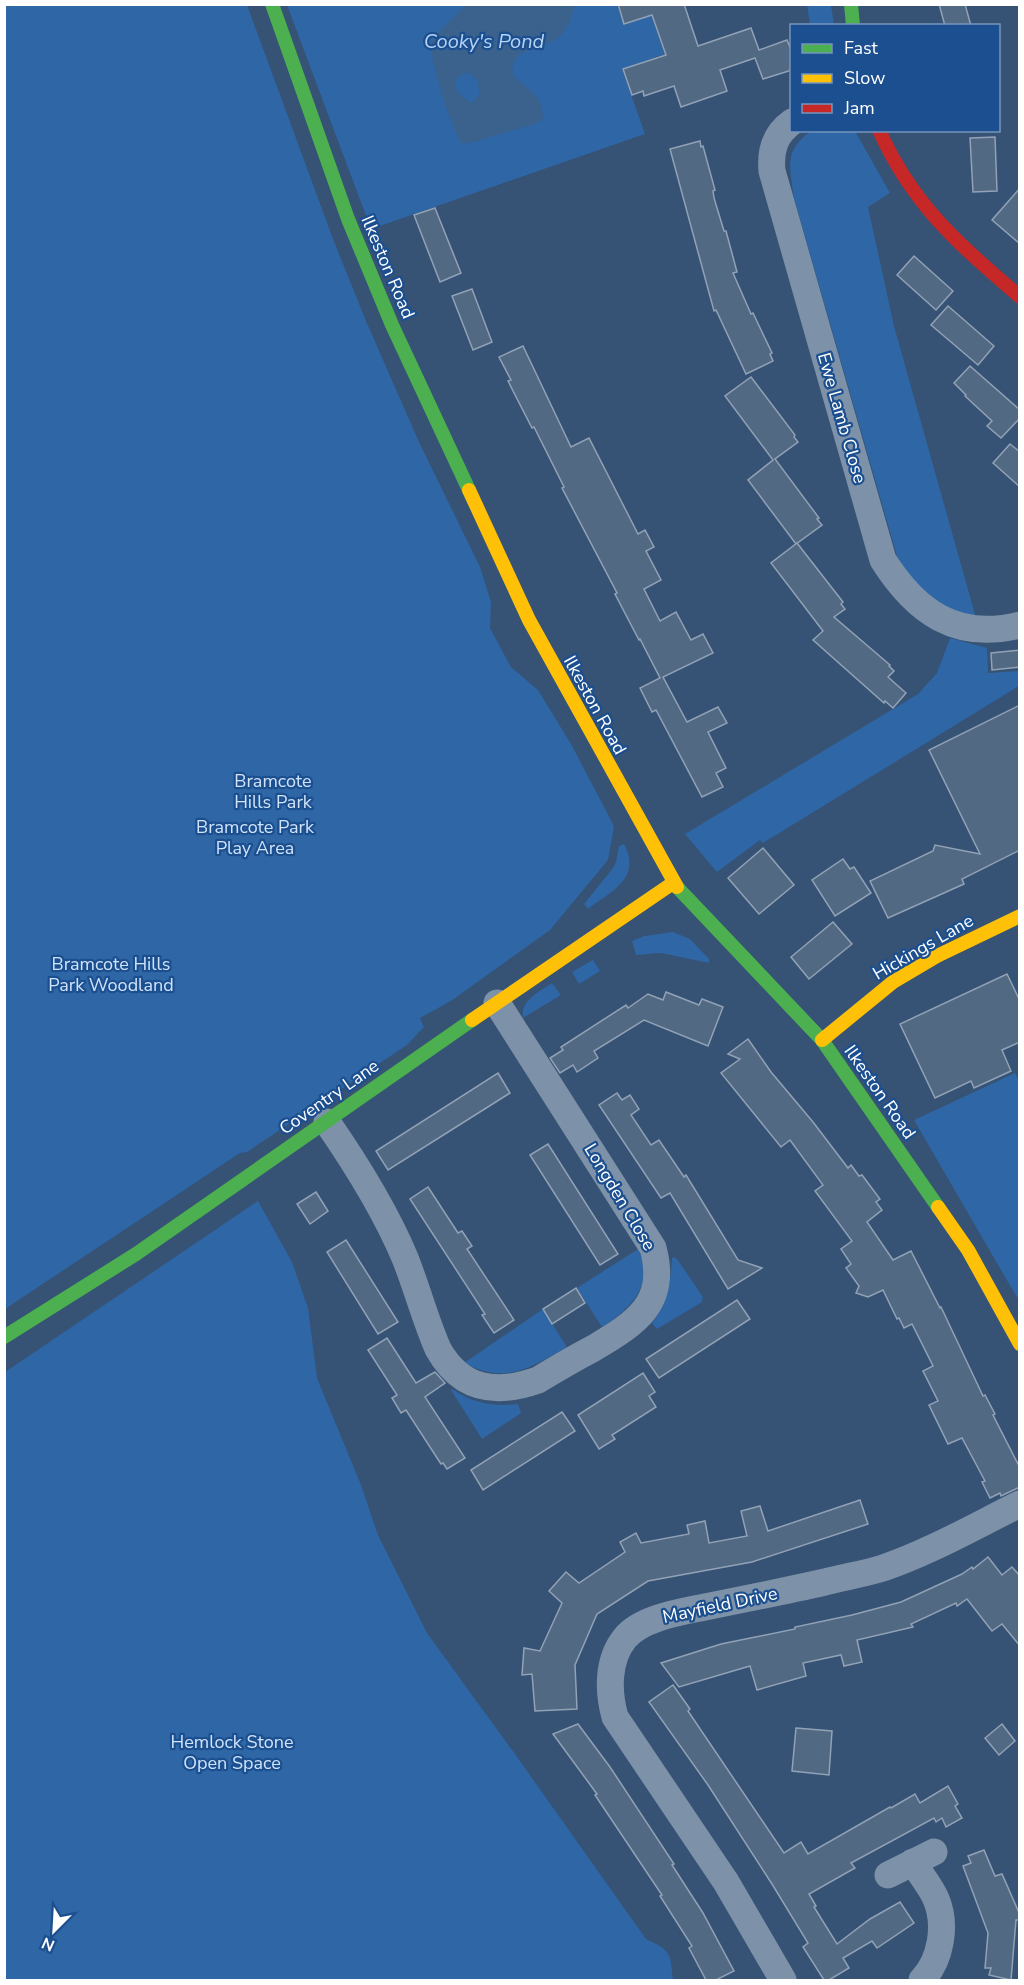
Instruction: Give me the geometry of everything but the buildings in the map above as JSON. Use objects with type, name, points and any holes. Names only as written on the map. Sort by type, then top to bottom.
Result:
[{"type":"main road","name":"Ilkeston Road","points":[[272,4],[351,225],[397,336],[529,620],[673,883],[822,1040],[968,1250],[1020,1344]]},
{"type":"main road","points":[[851,4],[853,24]]},
{"type":"main road","points":[[880,132],[897,171],[925,209],[946,232],[1020,297]]},
{"type":"main road","name":"Coventry Lane","points":[[4,1337],[136,1254],[442,1040],[673,883]]},
{"type":"main road","name":"Hickings Lane","points":[[822,1040],[893,982],[937,956],[1020,916]]},
{"type":"street","name":"Ewe Lamb Close","points":[[790,124],[778,134],[773,145],[772,171],[883,560],[907,593],[920,605],[948,622],[983,630],[1020,625]]},
{"type":"street","name":"Longden Close","points":[[327,1122],[347,1150],[387,1223],[408,1265],[438,1349],[445,1362],[459,1376],[489,1388],[525,1384],[538,1380],[626,1329],[642,1315],[654,1291],[657,1267],[653,1248],[497,1003]]},
{"type":"street","name":"Mayfield Drive","points":[[783,1980],[726,1882],[615,1717],[610,1699],[610,1680],[615,1658],[625,1638],[657,1618],[884,1567],[934,1546],[1020,1504]]},
{"type":"street","points":[[888,1875],[923,1857],[942,1921],[941,1941],[935,1959],[922,1980]]},
{"type":"green space","name":"Bramcote Hills Park","points":[[5,5],[247,5],[333,239],[366,321],[419,442],[480,567],[491,602],[490,628],[511,667],[538,690],[571,744],[614,826],[608,860],[550,930],[451,1001],[420,1018],[424,1027],[407,1045],[5,1309]]},
{"type":"green space","points":[[287,5],[617,5],[624,25],[651,15],[665,54],[622,69],[645,134],[371,229]]},
{"type":"green space","points":[[807,5],[831,5],[834,24],[810,24]]},
{"type":"green space","points":[[810,132],[856,132],[890,193],[868,207],[894,326],[976,618],[930,603],[899,563],[794,198],[790,161],[792,153],[802,138]]},
{"type":"green space","points":[[950,638],[987,648],[988,673],[1019,671],[1019,686],[763,843],[760,840],[717,872],[685,834],[918,694],[937,673]]},
{"type":"green space","points":[[624,844],[629,856],[627,875],[615,889],[588,909],[584,904],[613,868],[619,846]]},
{"type":"green space","points":[[673,932],[690,939],[709,959],[709,963],[661,953],[636,955],[632,941],[644,936]]},
{"type":"green space","points":[[593,960],[600,971],[579,984],[572,972]]},
{"type":"green space","points":[[552,983],[561,995],[523,1018],[527,1001]]},
{"type":"green space","points":[[1015,1073],[1020,1082],[1019,1301],[914,1120]]},
{"type":"green space","name":"Hemlock Stone Open Space","points":[[258,1201],[292,1262],[308,1308],[317,1378],[361,1485],[378,1535],[427,1633],[646,1939],[661,1947],[668,1954],[673,1980],[5,1980],[5,1372]]},
{"type":"green space","points":[[638,1249],[643,1262],[642,1285],[630,1304],[602,1327],[577,1288]]},
{"type":"green space","points":[[673,1257],[677,1259],[703,1297],[702,1302],[657,1329],[652,1323],[665,1299]]},
{"type":"green space","points":[[543,1309],[567,1347],[529,1367],[505,1373],[493,1373],[464,1363]]},
{"type":"green space","points":[[452,1389],[483,1403],[518,1404],[521,1413],[482,1439]]},
{"type":"water","name":"Cooky's Pond","points":[[467,4],[573,4],[569,23],[562,34],[544,45],[524,52],[513,64],[513,76],[538,99],[543,119],[534,124],[470,143],[461,143],[442,95],[430,45],[436,35]],"holes":[[[468,72],[477,80],[480,94],[472,103],[461,96],[455,88],[457,77]]]},
{"type":"traffic: fast","points":[[272,4],[348,219],[392,325],[469,490]]},
{"type":"traffic: fast","points":[[851,4],[853,24]]},
{"type":"traffic: fast","points":[[677,887],[822,1040],[938,1207]]},
{"type":"traffic: fast","points":[[4,1337],[136,1254],[472,1020]]},
{"type":"traffic: slow","points":[[469,490],[529,620],[677,887]]},
{"type":"traffic: slow","points":[[472,1020],[673,883]]},
{"type":"traffic: slow","points":[[822,1040],[893,982],[937,956],[1020,916]]},
{"type":"traffic: slow","points":[[938,1207],[968,1250],[1020,1344]]},
{"type":"traffic: jam","points":[[880,132],[892,157],[922,202],[958,241],[1020,297]]},
{"type":"park label","name":"Bramcote Park Play Area","points":[[255,837]]},
{"type":"park label","name":"Bramcote Hills Park Woodland","points":[[111,974]]}]
